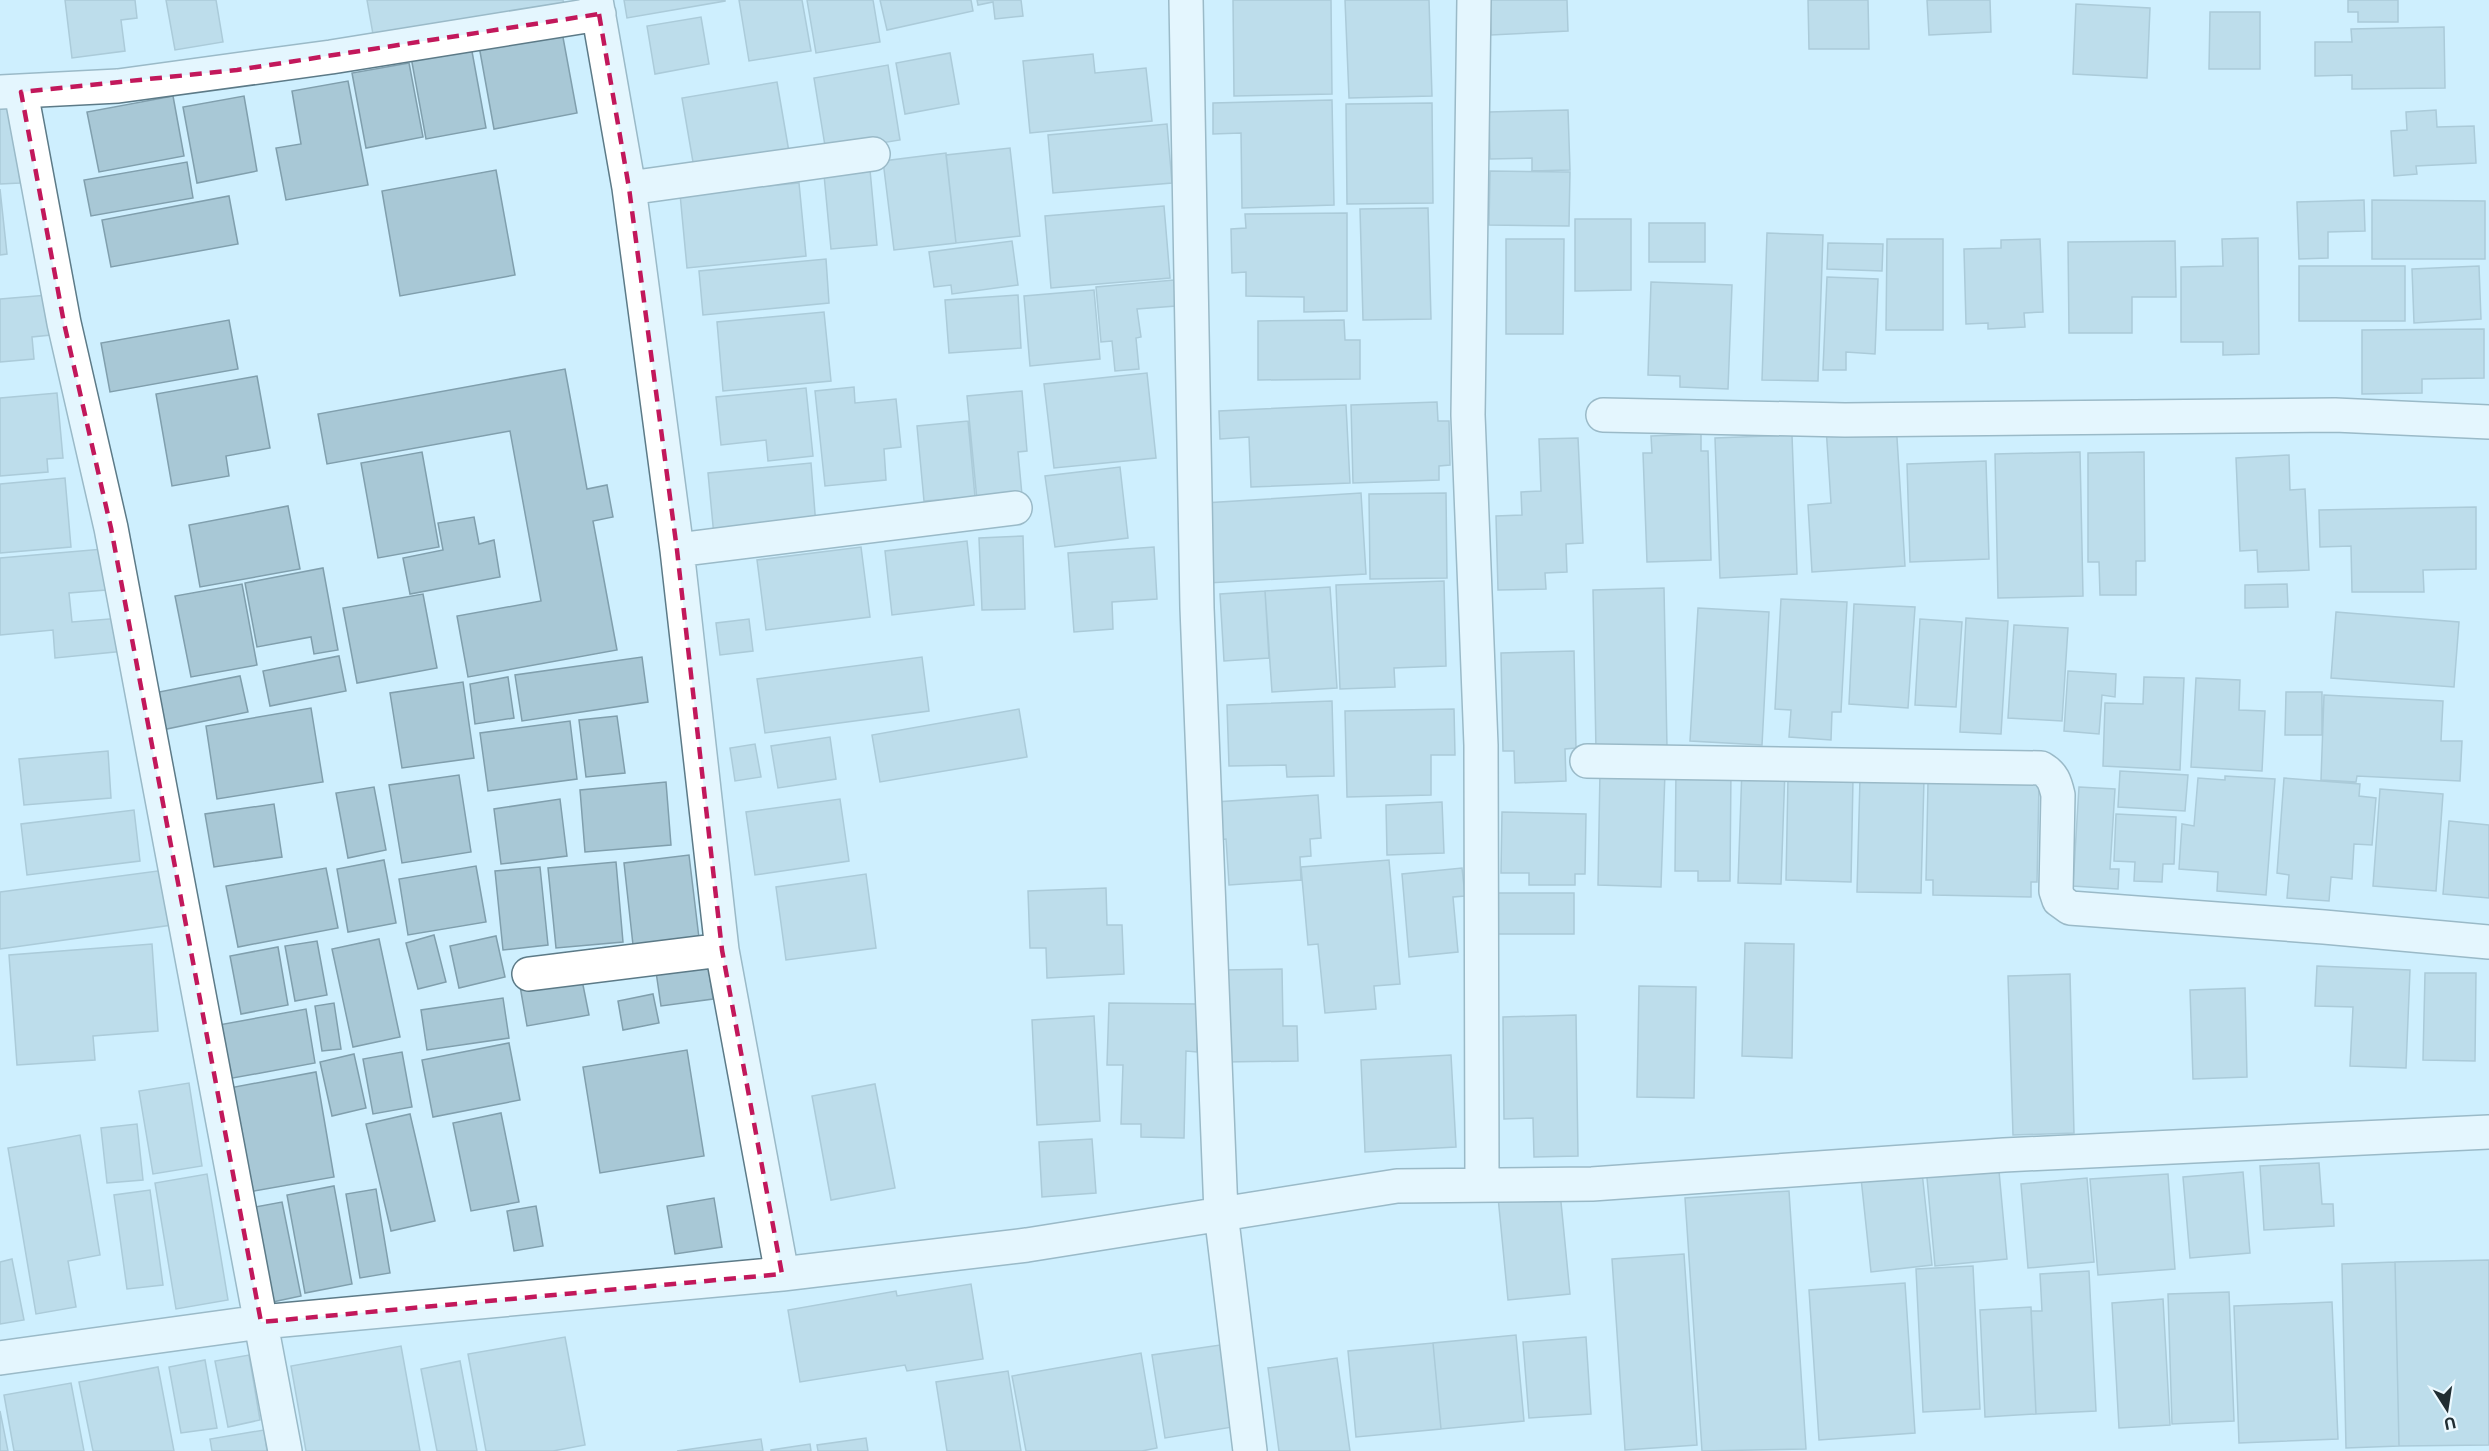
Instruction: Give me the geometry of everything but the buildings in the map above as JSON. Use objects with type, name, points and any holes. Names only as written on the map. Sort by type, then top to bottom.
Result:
[{"type":"street","points":[[1186,0],[1197,608],[1221,1214],[1250,1451]]},
{"type":"street","points":[[1474,0],[1468,415],[1480,745],[1482,1185]]},
{"type":"street","points":[[285,1451],[111,528],[11,92],[118,86],[237,70],[598,7],[629,188],[677,550],[722,950],[782,1274]]},
{"type":"street","points":[[629,188],[873,154]]},
{"type":"street","points":[[1603,415],[1845,420],[2335,415],[2489,422]]},
{"type":"street","points":[[677,550],[1015,508]]},
{"type":"street","points":[[1587,760],[2041,768],[2049,773],[2055,782],[2058,795],[2055,891],[2059,900],[2070,908],[2489,942]]},
{"type":"street","points":[[529,974],[722,950]]},
{"type":"street","points":[[0,1358],[261,1322],[782,1274],[1028,1245],[1397,1186],[1592,1184],[2004,1155],[2489,1132]]},
{"type":"highlighted area","points":[[599,14],[629,188],[677,550],[722,950],[782,1274],[261,1322],[111,528],[64,323],[21,92],[237,70]]}]
